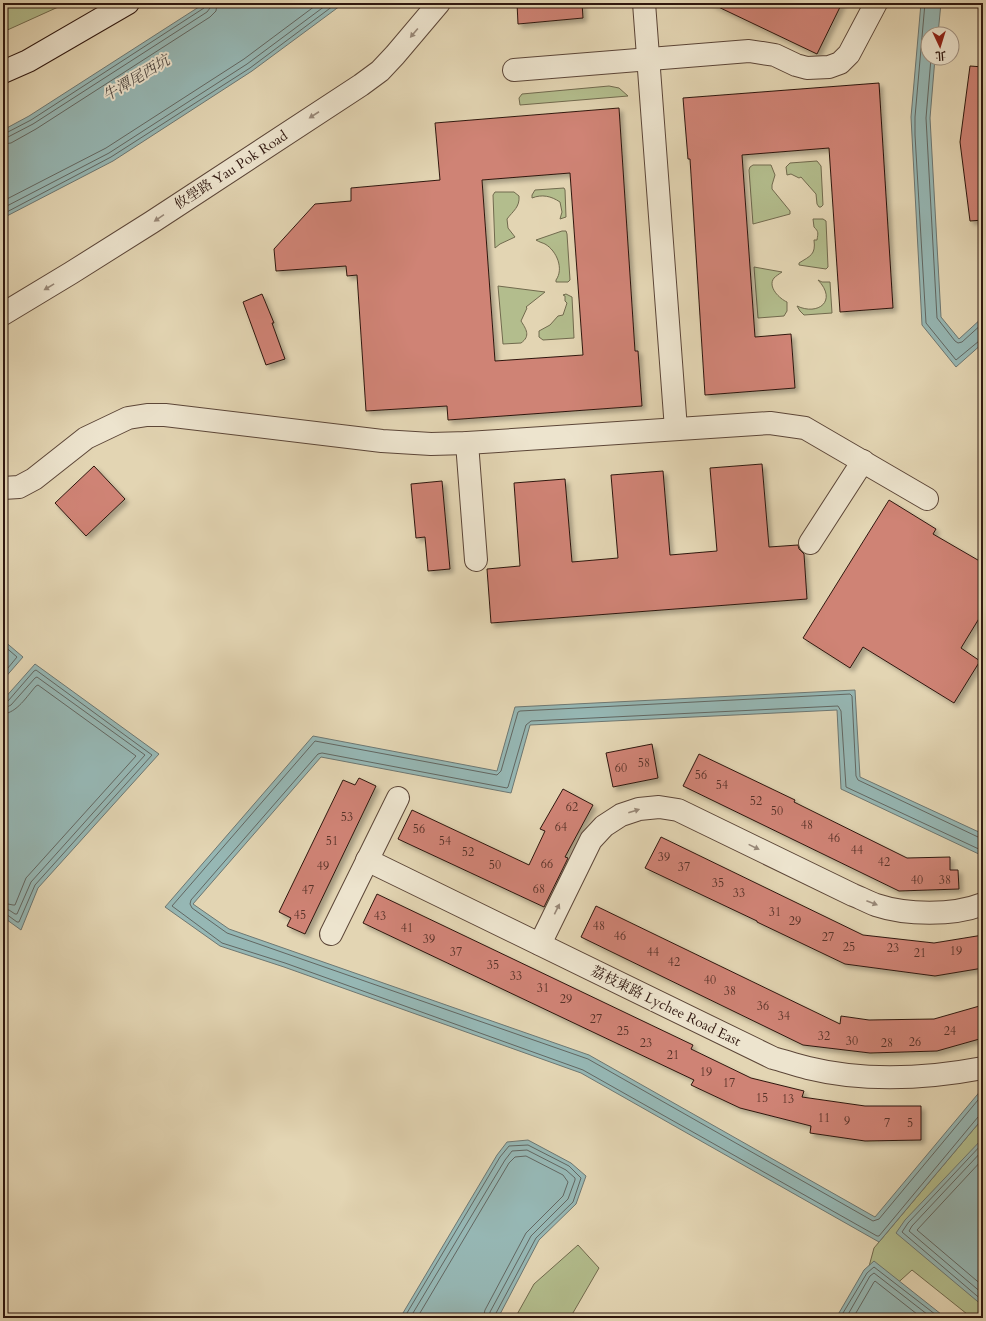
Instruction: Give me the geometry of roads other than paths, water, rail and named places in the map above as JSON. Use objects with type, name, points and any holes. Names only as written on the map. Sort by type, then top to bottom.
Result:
[{"type":"street","points":[[3,72],[28,61],[128,3]]},
{"type":"street","name":"攸壆路 Yau Pok Road","points":[[3,314],[152,222],[361,85],[380,71],[439,3]]},
{"type":"street","points":[[644,3],[676,429]]},
{"type":"street","points":[[514,70],[749,51],[775,55],[806,68],[829,67],[840,63],[849,54],[876,3]]},
{"type":"street","points":[[3,488],[20,487],[34,479],[86,438],[128,418],[147,415],[165,415],[382,441],[431,444],[467,443],[770,423],[805,428],[926,499]]},
{"type":"street","points":[[467,443],[476,560]]},
{"type":"street","points":[[810,543],[863,461]]},
{"type":"street","points":[[331,934],[398,798]]},
{"type":"street","points":[[540,944],[591,840],[604,826],[621,815],[639,808],[659,807],[678,810],[853,895],[877,905],[902,911],[928,913],[954,911],[983,904]]},
{"type":"street","name":"荔枝東路 Lychee Road East","points":[[367,860],[773,1058],[808,1068],[845,1075],[882,1078],[926,1076],[983,1068]]},
{"type":"water","name":"牛潭尾西坑","points":[[205,3],[344,3],[252,71],[113,161],[3,218],[3,130],[29,116]]},
{"type":"water","points":[[921,3],[941,3],[939,26],[920,26],[920,66],[934,66],[930,118],[941,317],[959,339],[983,317],[983,343],[956,367],[922,325],[911,117]]},
{"type":"water","points":[[3,640],[23,657],[3,680]]},
{"type":"water","points":[[35,664],[159,754],[38,888],[21,930],[3,917],[3,700]]},
{"type":"water","points":[[855,690],[860,777],[981,833],[983,829],[983,856],[841,789],[837,710],[530,725],[511,793],[321,757],[193,904],[229,929],[589,1055],[875,1217],[983,1089],[983,1118],[879,1242],[581,1073],[284,967],[220,946],[165,907],[313,736],[497,771],[515,707]]},
{"type":"water","points":[[983,1138],[983,1306],[896,1233],[905,1220]]},
{"type":"water","points":[[528,1140],[571,1163],[586,1176],[576,1204],[539,1240],[498,1318],[400,1318],[497,1155],[507,1142]]},
{"type":"water","points":[[874,1261],[946,1318],[836,1318],[864,1270]]}]
